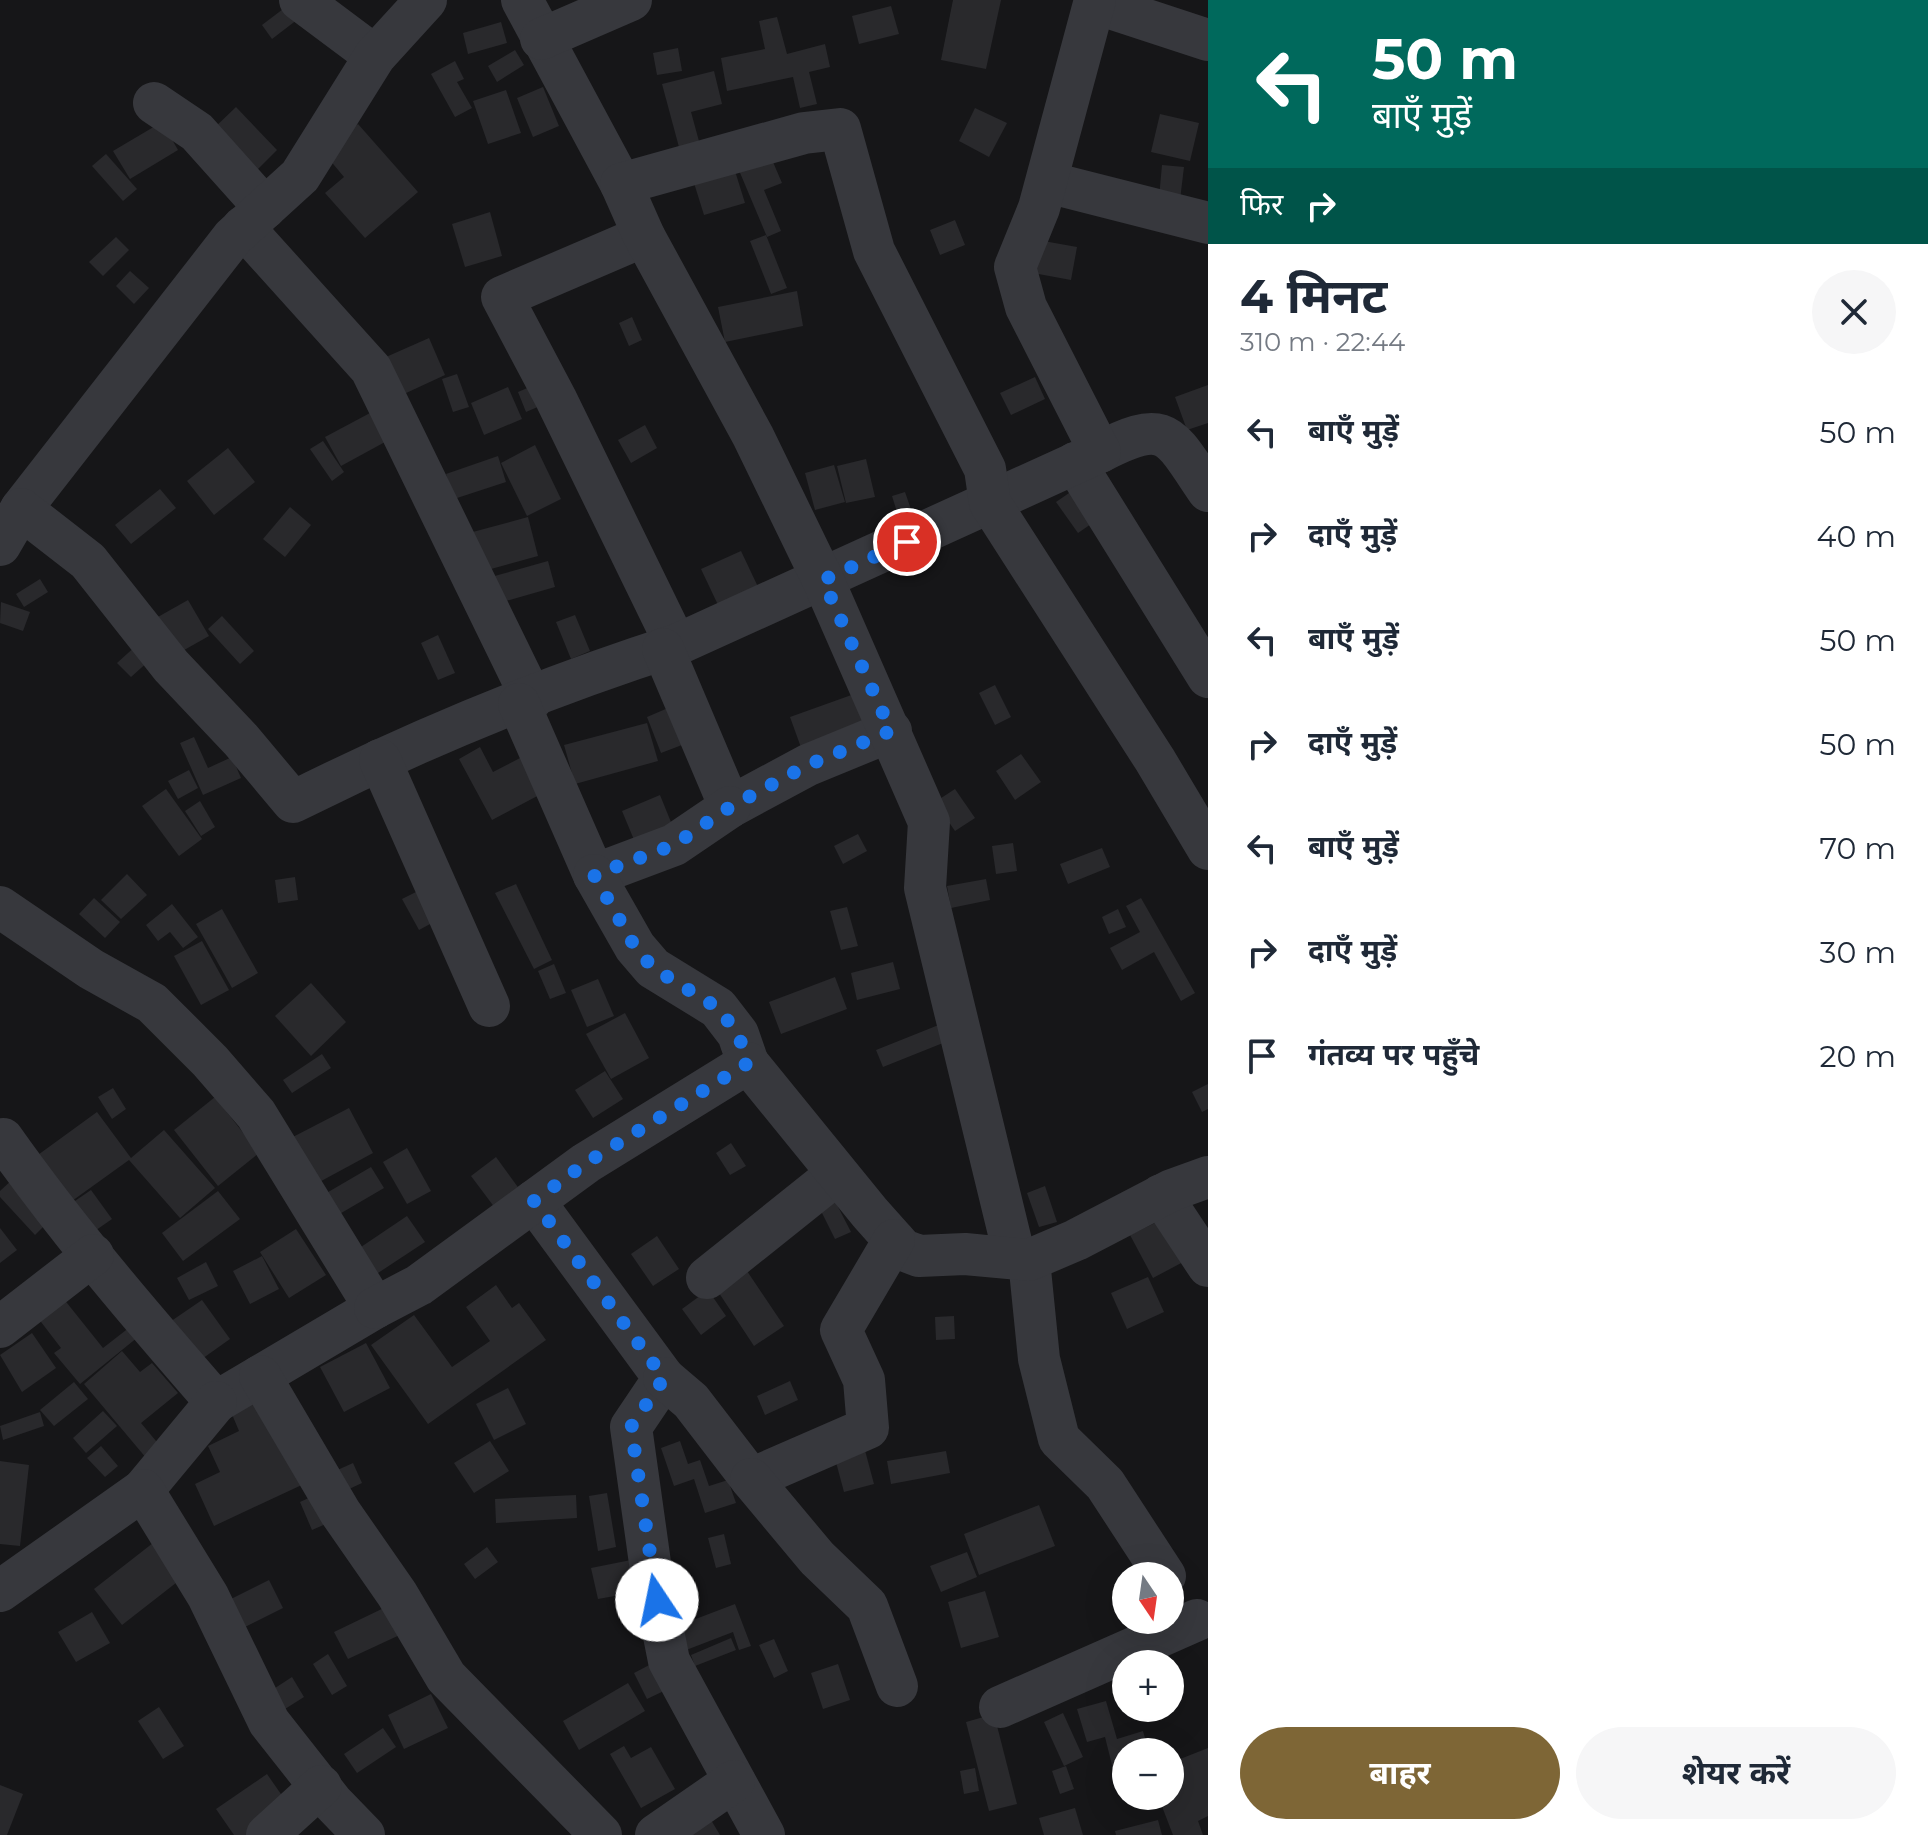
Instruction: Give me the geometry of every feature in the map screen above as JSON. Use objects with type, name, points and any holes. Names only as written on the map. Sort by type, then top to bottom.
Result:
[{"type":"street","points":[[300,0],[375,56]]},
{"type":"street","points":[[0,545],[21,509],[254,218],[300,176],[375,56],[426,0]]},
{"type":"street","points":[[522,0],[621,184],[644,236],[753,436],[823,580],[929,822],[925,888],[1022,1259],[1039,1359],[1059,1439],[1105,1484],[1156,1562]]},
{"type":"street","points":[[541,39],[631,0]]},
{"type":"street","points":[[1208,40],[1095,2],[1047,182],[1015,267],[1026,307],[1087,458],[1208,677]]},
{"type":"street","points":[[154,103],[197,132],[254,218],[371,369],[526,702],[594,875],[635,947],[653,968],[718,1008],[738,1034],[748,1063],[903,1250],[919,1256],[965,1254],[1022,1259],[1076,1240],[1161,1195],[1208,1177]]},
{"type":"street","points":[[621,184],[804,133],[840,129],[874,251],[985,469],[990,503],[1155,760],[1208,849]]},
{"type":"street","points":[[1047,182],[1208,223]]},
{"type":"street","points":[[644,236],[502,297],[556,399],[670,647],[730,807]]},
{"type":"street","points":[[21,509],[88,561],[171,666],[241,740],[293,802],[380,760],[632,658],[670,647],[823,580],[1137,433],[1161,433],[1175,443],[1208,491]]},
{"type":"street","points":[[594,875],[674,845],[730,807],[808,765],[891,731]]},
{"type":"street","points":[[380,760],[489,1006]]},
{"type":"street","points":[[0,907],[91,969],[152,1003],[210,1061],[256,1114],[375,1308]]},
{"type":"street","points":[[10,1573],[143,1490],[216,1402],[419,1285],[586,1163],[748,1063]]},
{"type":"street","points":[[0,1141],[3,1139],[93,1255],[216,1402]]},
{"type":"street","points":[[707,1278],[837,1174]]},
{"type":"street","points":[[1161,1195],[1208,1266]]},
{"type":"street","points":[[534,1201],[664,1378],[691,1401],[817,1558],[867,1606],[897,1686]]},
{"type":"street","points":[[751,1479],[868,1428],[864,1380],[841,1330],[894,1240]]},
{"type":"street","points":[[0,1327],[93,1255]]},
{"type":"street","points":[[260,1376],[340,1512],[397,1594],[446,1677],[601,1835]]},
{"type":"street","points":[[664,1378],[631,1427],[651,1570],[669,1661],[764,1835]]},
{"type":"street","points":[[143,1490],[208,1596],[269,1722],[364,1835]]},
{"type":"street","points":[[1000,1707],[1203,1628],[1184,1602]]},
{"type":"street","points":[[656,1835],[734,1781]]},
{"type":"street","points":[[267,1835],[321,1786]]},
{"type":"building","points":[[953,0],[1001,0],[986,69],[941,60]]},
{"type":"building","points":[[291,3],[302,16],[272,39],[262,25]]},
{"type":"building","points":[[891,6],[899,34],[859,44],[852,16]]},
{"type":"building","points":[[777,17],[787,54],[825,44],[830,67],[809,72],[817,104],[800,108],[793,77],[727,91],[721,58],[765,49],[759,21]]},
{"type":"building","points":[[501,22],[507,43],[468,54],[463,33]]},
{"type":"building","points":[[678,48],[682,71],[657,75],[653,53]]},
{"type":"building","points":[[515,50],[524,65],[497,82],[488,66]]},
{"type":"building","points":[[455,61],[464,79],[457,82],[472,108],[455,117],[431,74]]},
{"type":"building","points":[[714,71],[722,104],[691,112],[703,156],[683,162],[662,84]]},
{"type":"building","points":[[543,87],[559,126],[533,137],[517,98]]},
{"type":"building","points":[[506,90],[521,133],[488,144],[473,101]]},
{"type":"building","points":[[236,107],[277,150],[253,174],[211,131]]},
{"type":"building","points":[[975,108],[1007,123],[989,157],[959,141]]},
{"type":"building","points":[[1160,114],[1199,123],[1190,161],[1151,152]]},
{"type":"building","points":[[162,122],[178,150],[130,179],[113,151]]},
{"type":"building","points":[[358,124],[418,192],[365,238],[325,193],[344,177],[324,153]]},
{"type":"building","points":[[106,154],[137,189],[123,201],[92,166]]},
{"type":"building","points":[[770,155],[782,183],[764,190],[781,231],[767,237],[738,168]]},
{"type":"building","points":[[1162,165],[1184,167],[1180,200],[1159,198]]},
{"type":"building","points":[[735,171],[745,203],[704,215],[694,183]]},
{"type":"building","points":[[490,212],[502,256],[465,267],[452,224]]},
{"type":"building","points":[[955,220],[965,245],[940,255],[930,230]]},
{"type":"building","points":[[766,235],[787,288],[771,294],[750,241]]},
{"type":"building","points":[[116,237],[129,250],[103,276],[89,262]]},
{"type":"building","points":[[1038,240],[1077,247],[1071,280],[1033,273]]},
{"type":"building","points":[[130,271],[149,288],[134,304],[116,286]]},
{"type":"building","points":[[797,291],[803,326],[725,342],[718,307]]},
{"type":"building","points":[[632,317],[642,340],[629,346],[619,323]]},
{"type":"building","points":[[429,338],[445,375],[404,394],[386,357]]},
{"type":"building","points":[[457,374],[469,407],[453,412],[442,379]]},
{"type":"building","points":[[1035,377],[1045,399],[1011,415],[1000,393]]},
{"type":"building","points":[[1208,385],[1208,423],[1187,430],[1175,397]]},
{"type":"building","points":[[532,386],[540,406],[526,412],[518,392]]},
{"type":"building","points":[[508,387],[522,419],[484,435],[471,403]]},
{"type":"building","points":[[370,413],[385,442],[341,466],[325,437]]},
{"type":"building","points":[[645,425],[657,448],[631,463],[618,440]]},
{"type":"building","points":[[323,441],[344,472],[332,481],[310,449]]},
{"type":"building","points":[[535,445],[561,499],[527,516],[501,463]]},
{"type":"building","points":[[228,448],[255,482],[214,515],[187,481]]},
{"type":"building","points":[[498,456],[506,482],[454,499],[446,474]]},
{"type":"building","points":[[866,459],[875,497],[846,503],[837,466]]},
{"type":"building","points":[[834,465],[845,502],[815,510],[805,473]]},
{"type":"building","points":[[160,489],[176,508],[131,544],[115,525]]},
{"type":"building","points":[[1072,491],[1094,522],[1078,533],[1056,502]]},
{"type":"building","points":[[905,492],[915,521],[901,525],[892,496]]},
{"type":"building","points":[[290,507],[311,525],[285,557],[263,539]]},
{"type":"building","points":[[528,517],[538,556],[480,572],[469,533]]},
{"type":"building","points":[[741,551],[759,589],[719,607],[701,569]]},
{"type":"building","points":[[548,561],[555,587],[499,603],[491,577]]},
{"type":"building","points":[[40,579],[48,592],[24,607],[16,594]]},
{"type":"building","points":[[188,600],[209,636],[170,658],[149,622]]},
{"type":"building","points":[[1,602],[30,612],[23,631],[0,623]]},
{"type":"building","points":[[575,615],[590,651],[571,659],[556,622]]},
{"type":"building","points":[[222,616],[254,651],[240,664],[208,629]]},
{"type":"building","points":[[438,635],[455,673],[438,680],[421,643]]},
{"type":"building","points":[[138,644],[151,659],[131,677],[117,663]]},
{"type":"building","points":[[995,685],[1011,717],[995,725],[979,693]]},
{"type":"building","points":[[857,693],[871,729],[803,753],[790,717]]},
{"type":"building","points":[[668,708],[682,745],[661,753],[647,717]]},
{"type":"building","points":[[647,723],[658,761],[575,784],[564,745]]},
{"type":"building","points":[[194,737],[208,768],[232,757],[241,778],[203,795],[180,743]]},
{"type":"building","points":[[480,747],[493,772],[522,757],[543,793],[492,820],[459,759]]},
{"type":"building","points":[[1021,754],[1041,782],[1015,800],[996,771]]},
{"type":"building","points":[[189,770],[198,788],[178,799],[168,781]]},
{"type":"building","points":[[166,789],[202,839],[179,856],[142,806]]},
{"type":"building","points":[[955,789],[975,818],[955,831],[935,802]]},
{"type":"building","points":[[660,795],[675,832],[637,847],[622,811]]},
{"type":"building","points":[[200,801],[215,827],[201,836],[185,811]]},
{"type":"building","points":[[858,834],[867,851],[843,864],[834,846]]},
{"type":"building","points":[[1013,843],[1017,871],[996,874],[992,846]]},
{"type":"building","points":[[1102,848],[1110,867],[1068,884],[1060,864]]},
{"type":"building","points":[[127,874],[147,895],[121,919],[101,900]]},
{"type":"building","points":[[295,877],[298,900],[278,903],[275,880]]},
{"type":"building","points":[[986,879],[990,900],[951,908],[947,886]]},
{"type":"building","points":[[516,884],[552,960],[534,969],[495,893]]},
{"type":"building","points":[[416,892],[432,923],[419,930],[402,899]]},
{"type":"building","points":[[94,898],[120,922],[105,938],[79,914]]},
{"type":"building","points":[[1141,898],[1195,993],[1181,1001],[1154,952],[1122,970],[1110,948],[1140,932],[1126,906]]},
{"type":"building","points":[[172,904],[198,937],[183,948],[170,932],[158,941],[146,925]]},
{"type":"building","points":[[847,907],[858,946],[841,950],[830,911]]},
{"type":"building","points":[[222,909],[258,973],[232,988],[196,924]]},
{"type":"building","points":[[1118,909],[1126,927],[1109,934],[1102,917]]},
{"type":"building","points":[[202,941],[229,990],[201,1005],[174,956]]},
{"type":"building","points":[[893,962],[900,989],[857,1000],[851,973]]},
{"type":"building","points":[[554,964],[566,993],[550,999],[538,971]]},
{"type":"building","points":[[835,977],[847,1009],[781,1034],[769,1002]]},
{"type":"building","points":[[598,979],[614,1016],[587,1027],[571,990]]},
{"type":"building","points":[[311,983],[346,1022],[311,1056],[275,1016]]},
{"type":"building","points":[[625,1013],[649,1058],[611,1079],[586,1034]]},
{"type":"building","points":[[941,1024],[948,1041],[883,1067],[876,1050]]},
{"type":"building","points":[[322,1054],[331,1068],[292,1093],[283,1080]]},
{"type":"building","points":[[605,1071],[623,1099],[593,1118],[575,1090]]},
{"type":"building","points":[[1208,1084],[1208,1109],[1202,1112],[1192,1092]]},
{"type":"building","points":[[113,1088],[126,1109],[112,1119],[98,1097]]},
{"type":"building","points":[[215,1097],[259,1153],[218,1186],[174,1130]]},
{"type":"building","points":[[349,1108],[373,1153],[312,1186],[287,1140]]},
{"type":"building","points":[[97,1112],[131,1158],[164,1130],[215,1188],[180,1218],[129,1160],[65,1206],[31,1160]]},
{"type":"building","points":[[731,1143],[746,1166],[730,1175],[716,1153]]},
{"type":"building","points":[[407,1148],[431,1191],[407,1204],[383,1162]]},
{"type":"building","points":[[496,1157],[520,1190],[495,1208],[471,1176]]},
{"type":"building","points":[[371,1167],[384,1188],[331,1219],[318,1198]]},
{"type":"building","points":[[13,1179],[51,1219],[35,1235],[0,1197],[0,1191]]},
{"type":"building","points":[[1045,1186],[1057,1222],[1039,1227],[1027,1193]]},
{"type":"building","points":[[91,1190],[112,1219],[89,1235],[69,1205]]},
{"type":"building","points":[[218,1191],[240,1219],[183,1261],[162,1233]]},
{"type":"building","points":[[834,1199],[851,1232],[835,1239],[819,1207]]},
{"type":"building","points":[[407,1216],[425,1242],[375,1275],[358,1249]]},
{"type":"building","points":[[1163,1219],[1185,1261],[1153,1278],[1130,1235]]},
{"type":"building","points":[[0,1228],[17,1250],[0,1263]]},
{"type":"building","points":[[296,1229],[326,1275],[289,1298],[260,1252]]},
{"type":"building","points":[[657,1236],[679,1269],[653,1286],[631,1254]]},
{"type":"building","points":[[262,1256],[279,1289],[250,1304],[233,1271]]},
{"type":"building","points":[[206,1262],[218,1286],[189,1300],[177,1278]]},
{"type":"building","points":[[747,1271],[784,1326],[754,1346],[717,1290]]},
{"type":"building","points":[[1148,1277],[1164,1312],[1127,1329],[1111,1293]]},
{"type":"building","points":[[496,1285],[512,1308],[519,1303],[546,1340],[428,1424],[371,1345],[414,1315],[452,1367],[490,1341],[466,1307]]},
{"type":"building","points":[[708,1290],[726,1316],[701,1335],[682,1309]]},
{"type":"building","points":[[63,1298],[103,1348],[130,1327],[138,1337],[80,1384],[54,1353],[61,1348],[38,1318]]},
{"type":"building","points":[[202,1300],[230,1339],[192,1366],[164,1326]]},
{"type":"building","points":[[954,1316],[955,1339],[936,1340],[935,1317]]},
{"type":"building","points":[[32,1333],[56,1368],[22,1392],[0,1355]]},
{"type":"building","points":[[366,1343],[390,1388],[344,1412],[320,1367]]},
{"type":"building","points":[[122,1351],[140,1372],[152,1363],[178,1393],[141,1423],[161,1447],[147,1459],[84,1384]]},
{"type":"building","points":[[790,1381],[798,1400],[765,1415],[757,1396]]},
{"type":"building","points":[[74,1382],[88,1399],[54,1426],[40,1410]]},
{"type":"building","points":[[508,1388],[526,1424],[494,1440],[476,1404]]},
{"type":"building","points":[[265,1396],[306,1483],[214,1526],[195,1484],[220,1472],[208,1446],[239,1431],[231,1412]]},
{"type":"building","points":[[103,1411],[117,1426],[86,1453],[73,1438]]},
{"type":"building","points":[[40,1412],[44,1426],[3,1440],[0,1426]]},
{"type":"building","points":[[490,1441],[509,1471],[474,1493],[454,1463]]},
{"type":"building","points":[[680,1441],[688,1464],[700,1460],[709,1486],[728,1480],[736,1503],[705,1513],[694,1479],[674,1486],[661,1448]]},
{"type":"building","points":[[863,1443],[874,1484],[844,1492],[833,1451]]},
{"type":"building","points":[[101,1446],[118,1466],[105,1477],[87,1458]]},
{"type":"building","points":[[946,1451],[950,1473],[891,1484],[887,1461]]},
{"type":"building","points":[[0,1461],[29,1465],[20,1546],[0,1544]]},
{"type":"building","points":[[353,1463],[362,1483],[332,1497],[322,1477]]},
{"type":"building","points":[[607,1493],[616,1547],[598,1551],[589,1496]]},
{"type":"building","points":[[315,1495],[328,1523],[312,1530],[300,1502]]},
{"type":"building","points":[[576,1495],[577,1518],[496,1523],[495,1499]]},
{"type":"building","points":[[1039,1505],[1055,1546],[979,1575],[964,1534]]},
{"type":"building","points":[[724,1534],[731,1564],[716,1568],[708,1538]]},
{"type":"building","points":[[153,1543],[181,1579],[122,1625],[94,1589]]},
{"type":"building","points":[[487,1547],[498,1562],[475,1579],[464,1564]]},
{"type":"building","points":[[967,1552],[977,1577],[941,1592],[930,1566]]},
{"type":"building","points":[[631,1560],[637,1592],[598,1599],[591,1568]]},
{"type":"building","points":[[269,1580],[283,1608],[243,1628],[229,1600]]},
{"type":"building","points":[[985,1591],[999,1637],[961,1648],[948,1602]]},
{"type":"building","points":[[735,1604],[751,1646],[739,1650],[733,1632],[681,1652],[672,1628]]},
{"type":"building","points":[[390,1605],[404,1633],[348,1659],[334,1632]]},
{"type":"building","points":[[92,1612],[110,1643],[76,1662],[58,1632]]},
{"type":"building","points":[[731,1638],[736,1650],[695,1666],[691,1655]]},
{"type":"building","points":[[774,1639],[788,1671],[774,1678],[759,1645]]},
{"type":"building","points":[[328,1654],[347,1686],[332,1695],[313,1664]]},
{"type":"building","points":[[655,1662],[668,1689],[647,1699],[634,1673]]},
{"type":"building","points":[[838,1664],[850,1700],[823,1709],[811,1673]]},
{"type":"building","points":[[292,1677],[304,1697],[285,1709],[272,1690]]},
{"type":"building","points":[[628,1683],[645,1711],[579,1750],[563,1721]]},
{"type":"building","points":[[431,1694],[448,1728],[404,1749],[388,1715]]},
{"type":"building","points":[[1106,1701],[1117,1738],[1112,1738],[1112,1765],[1105,1737],[1087,1742],[1077,1709]]},
{"type":"building","points":[[159,1707],[184,1746],[163,1759],[138,1721]]},
{"type":"building","points":[[1063,1713],[1083,1757],[1064,1766],[1044,1722]]},
{"type":"building","points":[[994,1714],[1017,1804],[989,1811],[966,1722]]},
{"type":"building","points":[[383,1728],[396,1747],[357,1773],[344,1754]]},
{"type":"building","points":[[1143,1731],[1145,1738],[1120,1738]]},
{"type":"building","points":[[624,1746],[631,1758],[651,1747],[675,1789],[641,1808],[610,1754]]},
{"type":"building","points":[[1208,1748],[1208,1816],[1198,1821],[1203,1835],[1173,1835],[1163,1810],[1184,1810],[1184,1757]]},
{"type":"building","points":[[1066,1766],[1074,1789],[1060,1794],[1052,1771]]},
{"type":"building","points":[[975,1768],[979,1791],[964,1794],[960,1771]]},
{"type":"building","points":[[267,1774],[290,1807],[249,1835],[234,1835],[216,1809]]},
{"type":"building","points":[[0,1785],[23,1794],[7,1835],[0,1835]]},
{"type":"building","points":[[1075,1808],[1083,1835],[1044,1835],[1039,1818]]},
{"type":"building","points":[[711,1820],[720,1835],[686,1835]]},
{"type":"building","points":[[1158,1820],[1162,1835],[1116,1835],[1115,1831]]},
{"type":"route","points":[[657,1600],[631,1427],[664,1378],[534,1201],[586,1163],[748,1063],[738,1034],[718,1008],[653,968],[635,947],[594,875],[674,845],[730,807],[808,765],[891,731],[823,580],[907,542]]}]
